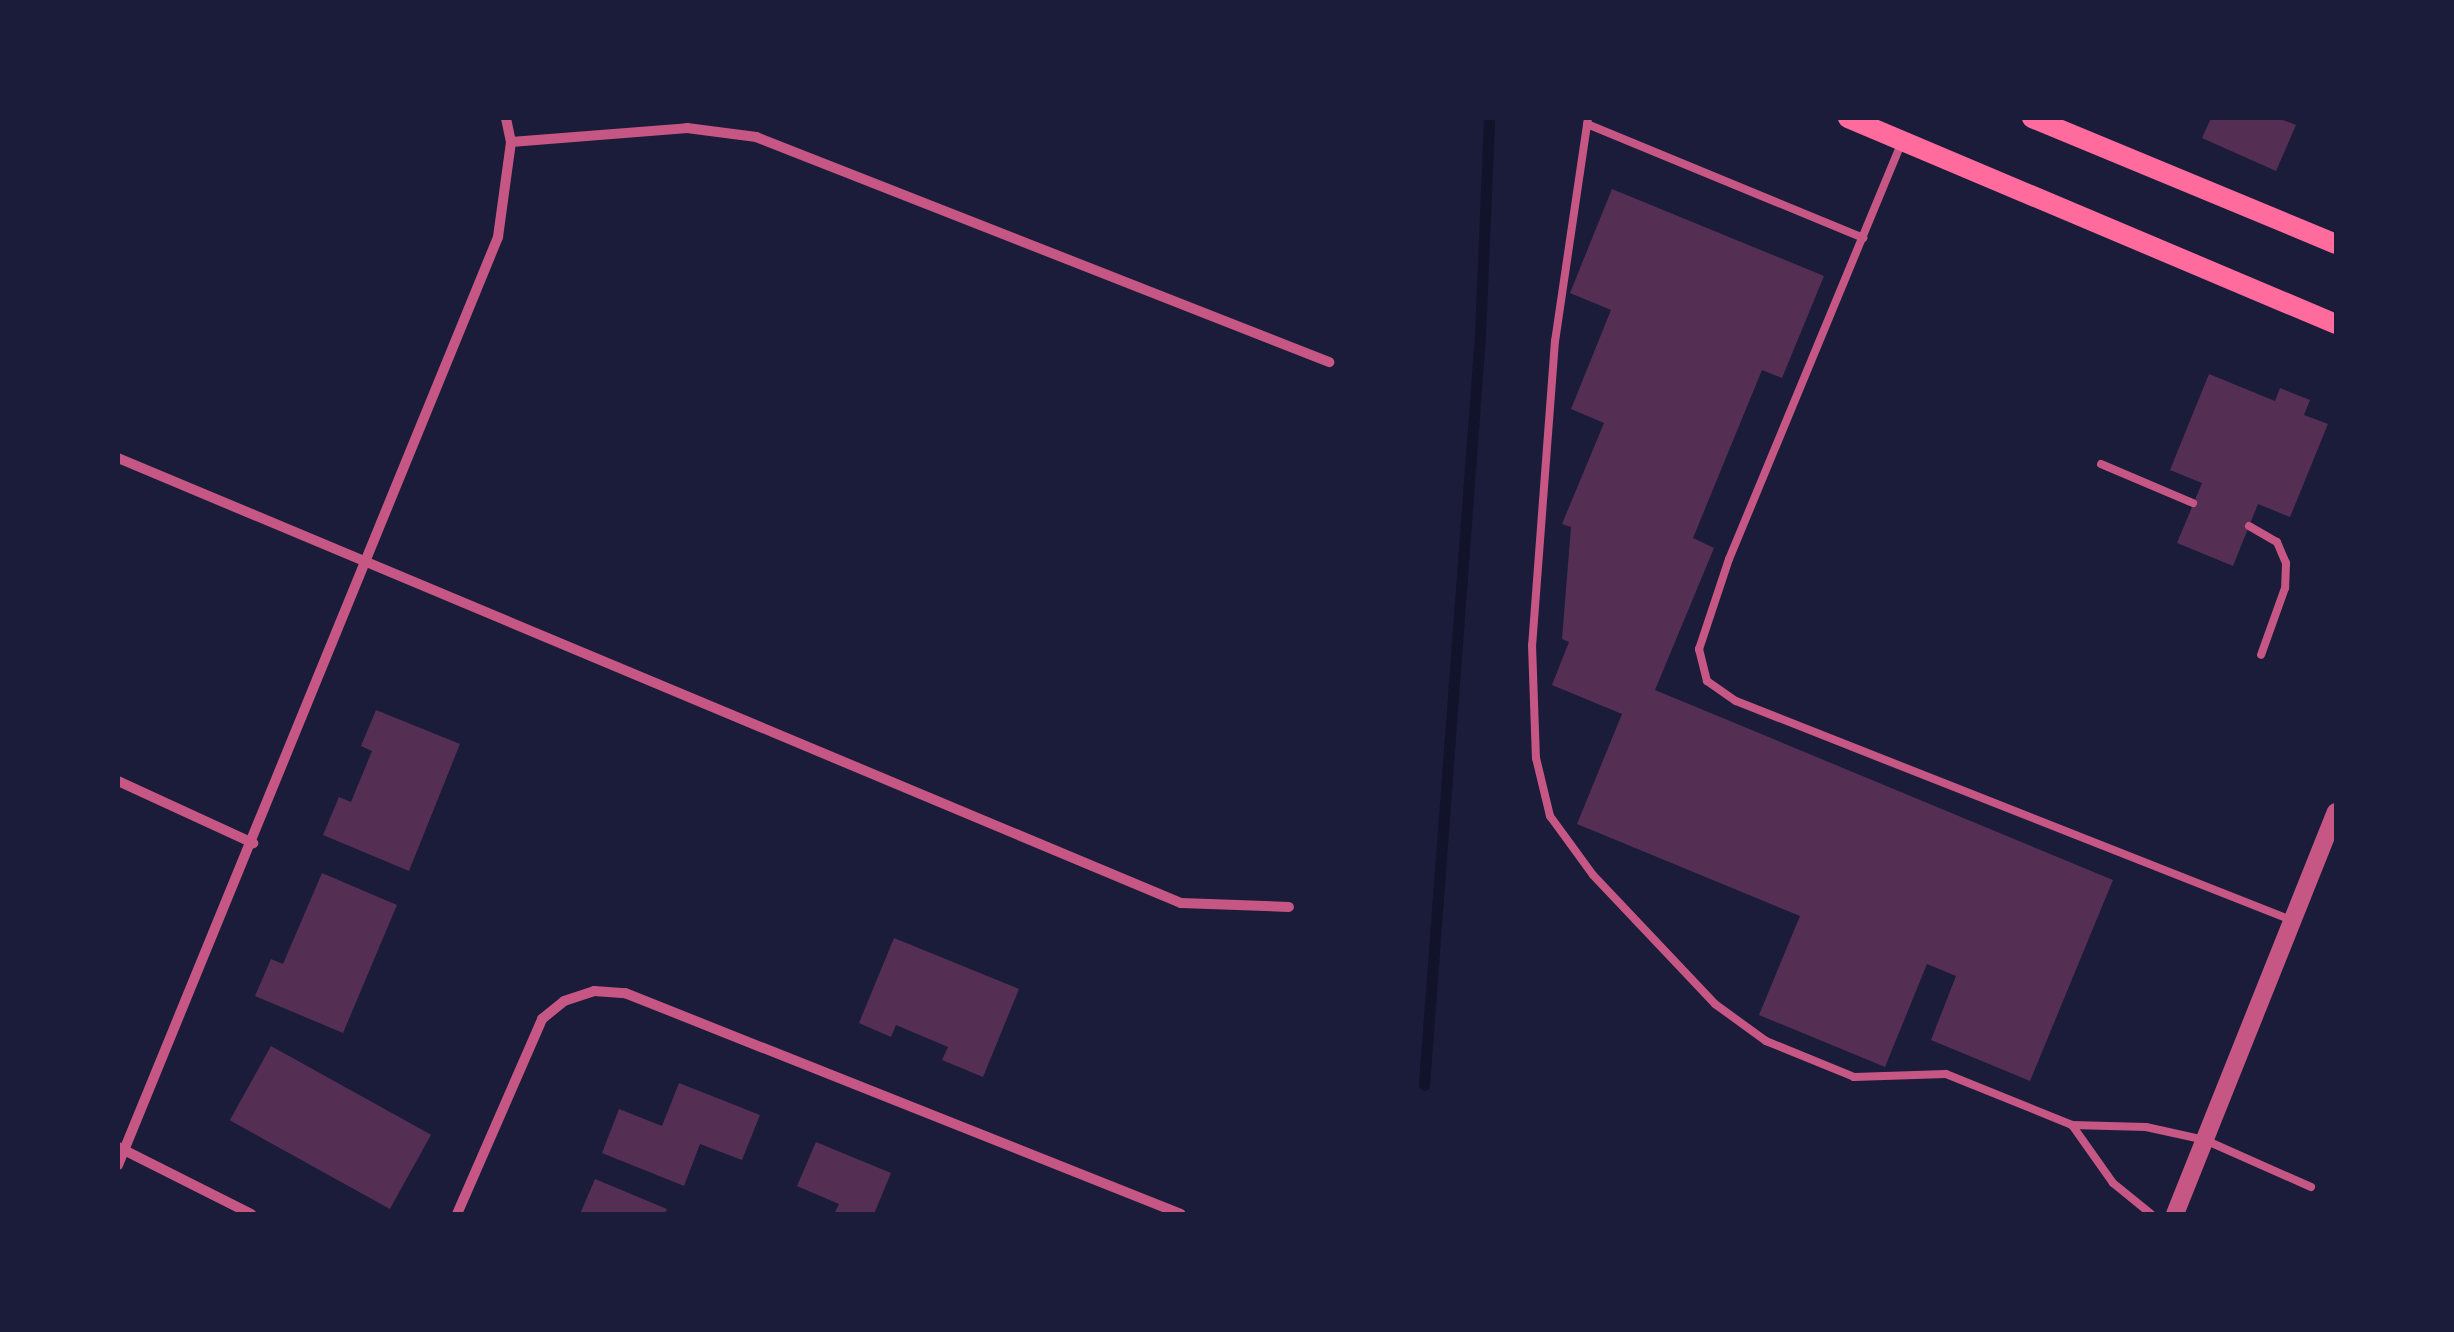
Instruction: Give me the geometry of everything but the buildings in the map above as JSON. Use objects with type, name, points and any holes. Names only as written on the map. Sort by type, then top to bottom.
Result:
[{"type":"main road","points":[[1848,118],[2336,324]]},
{"type":"main road","points":[[2032,118],[2336,244]]},
{"type":"street","points":[[118,1165],[121,1148],[252,843],[498,237],[511,142],[506,118]]},
{"type":"street","points":[[511,142],[687,128],[756,137],[1329,362]]},
{"type":"street","points":[[118,458],[1181,903],[1289,907]]},
{"type":"street","points":[[118,780],[252,843]]},
{"type":"street","points":[[2175,1214],[2336,812]]},
{"type":"street","points":[[457,1214],[528,1043],[564,1001],[594,992],[625,993],[1181,1214]]},
{"type":"street","points":[[121,1148],[252,1214]]},
{"type":"lane","points":[[1863,238],[1588,121],[1555,342],[1532,645],[1536,758],[1550,816],[1593,874],[1738,1025],[1854,1077],[1946,1074],[2072,1124],[2146,1127],[2205,1140],[2312,1188]]},
{"type":"lane","points":[[1902,140],[1706,624],[1699,649],[1707,681],[1736,701],[2293,921]]},
{"type":"lane","points":[[2101,464],[2194,502]]},
{"type":"lane","points":[[2250,526],[2277,542],[2286,564],[2285,588],[2261,655]]},
{"type":"lane","points":[[2072,1124],[2113,1184],[2151,1214]]},
{"type":"waterway","points":[[1424,1085],[1480,335],[1489,118]]}]
